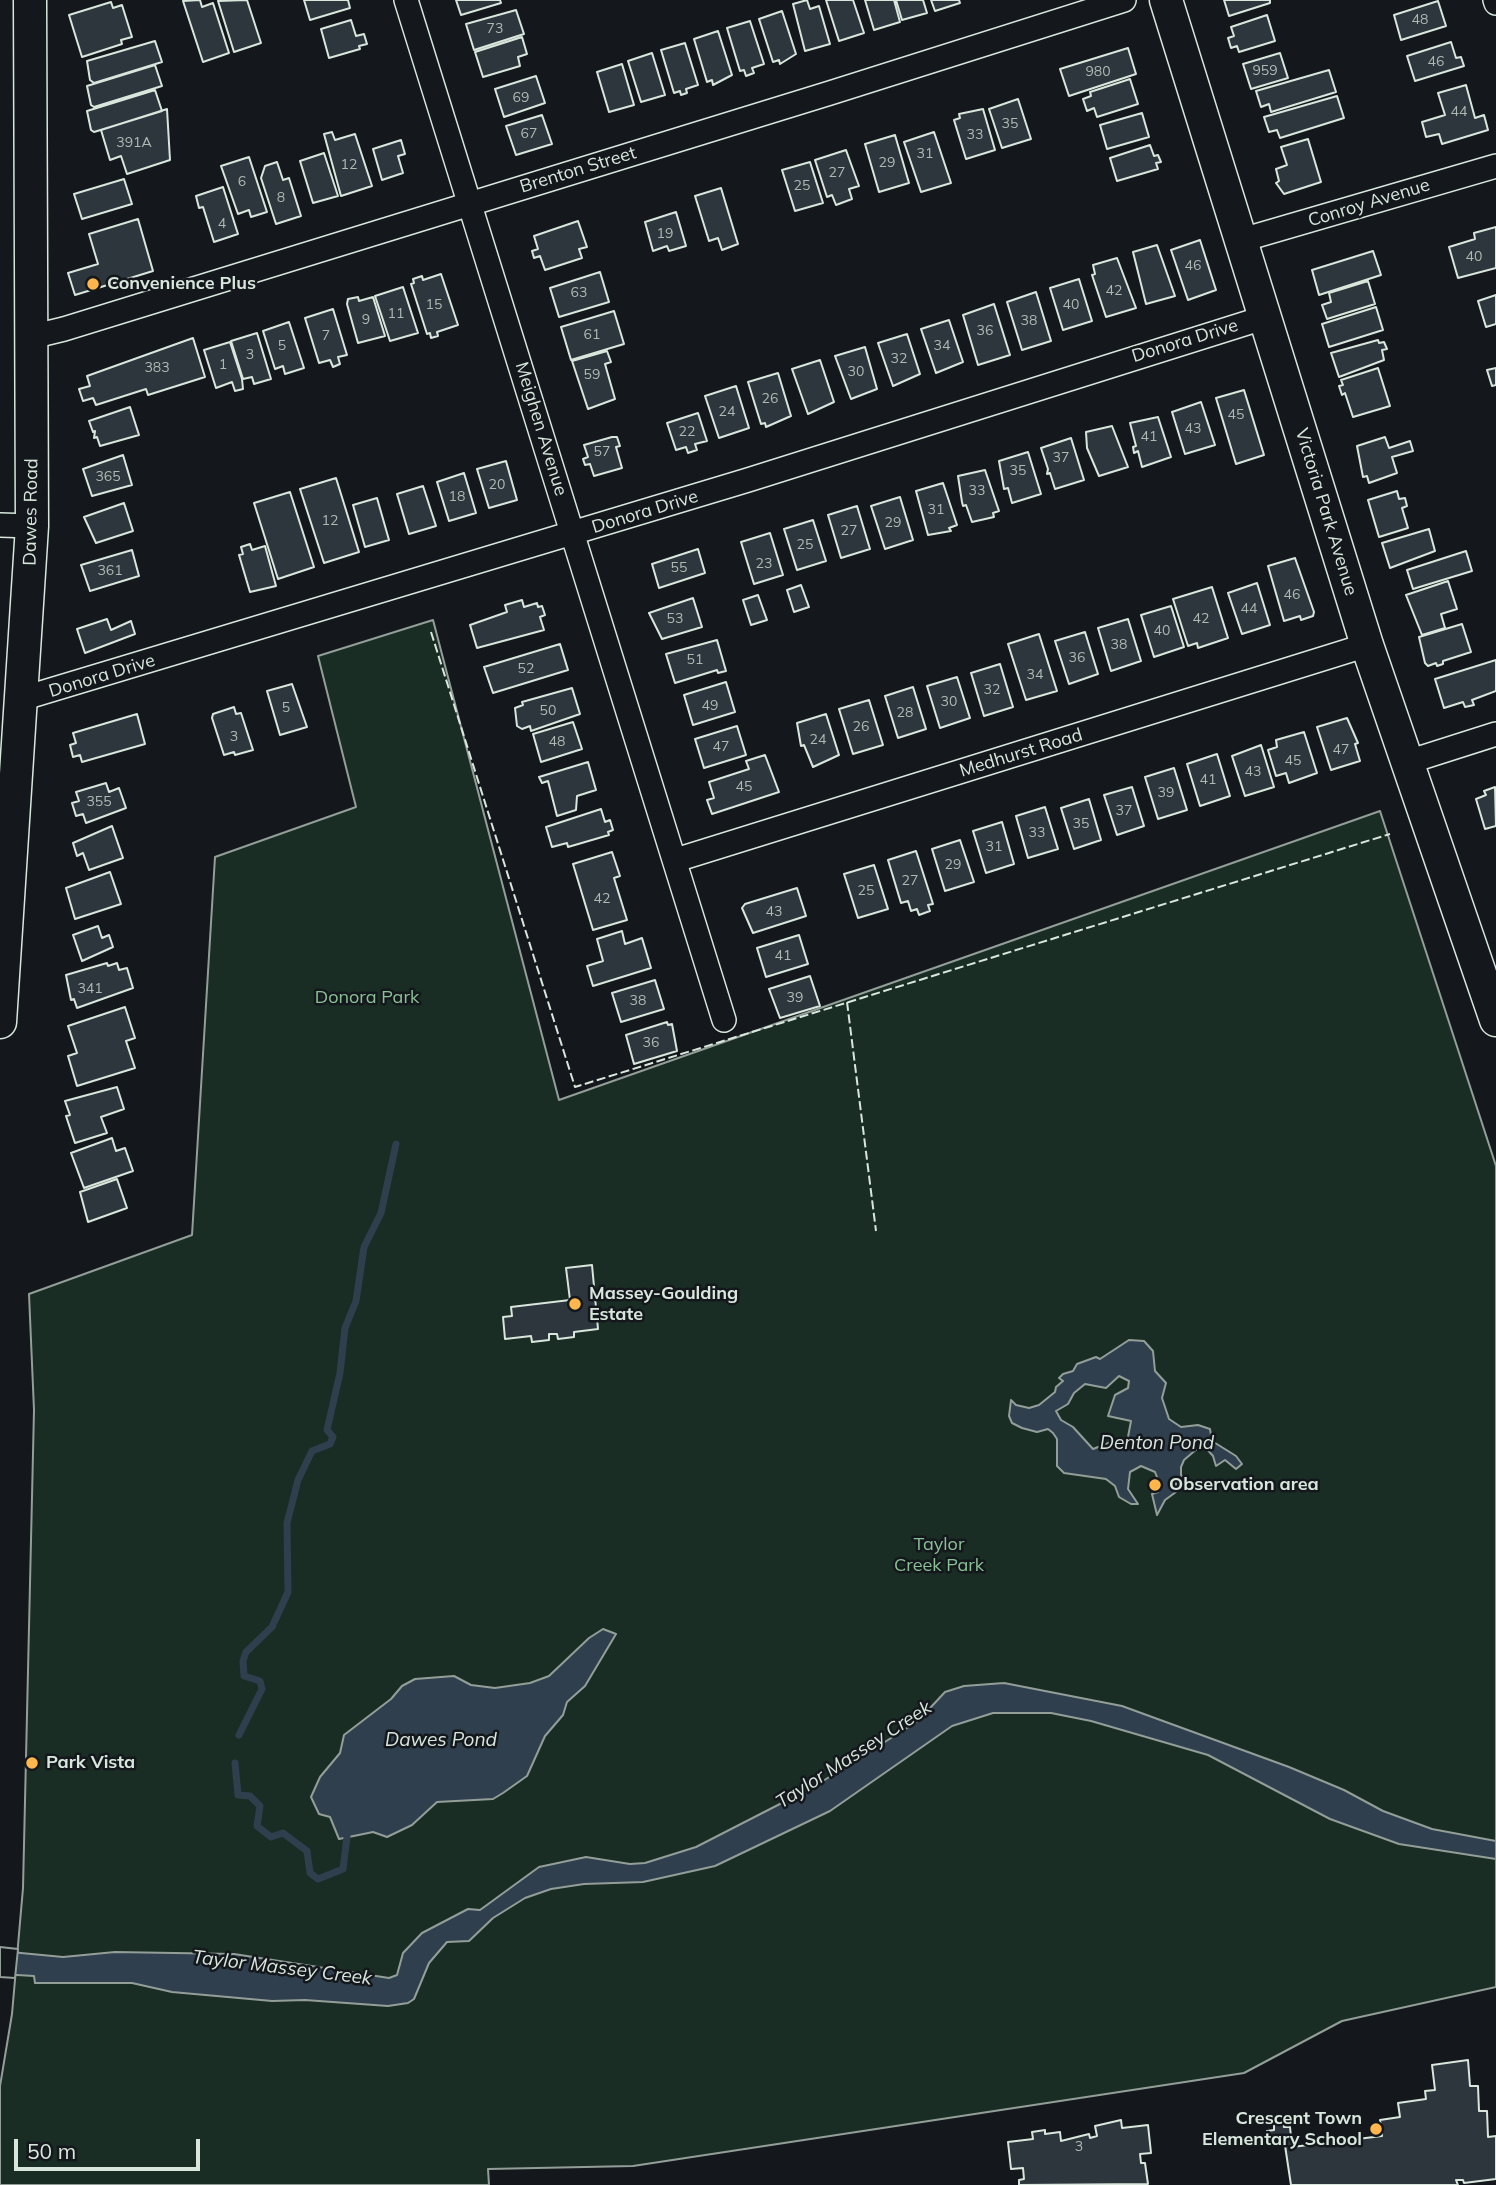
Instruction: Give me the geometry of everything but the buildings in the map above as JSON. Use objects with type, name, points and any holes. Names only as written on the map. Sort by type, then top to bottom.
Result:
[{"type":"main road","name":"Dawes Road","points":[[0,1022],[32,526],[30,0]]},
{"type":"main road","name":"Victoria Park Avenue","points":[[1166,0],[1367,645],[1496,1020]]},
{"type":"street","name":"Meighen Avenue","points":[[406,0],[724,1020]]},
{"type":"street","name":"Brenton Street","points":[[31,337],[1124,0]]},
{"type":"street","name":"Conroy Avenue","points":[[1242,240],[1496,166]]},
{"type":"street","name":"Donora Drive","points":[[21,699],[573,533],[1266,317]]},
{"type":"street","points":[[0,524],[32,526]]},
{"type":"street","name":"Medhurst Road","points":[[676,860],[1367,645]]},
{"type":"street","points":[[1408,762],[1496,734]]},
{"type":"green space","name":"Taylor Creek Park","points":[[433,620],[559,1100],[1380,811],[1496,1166],[1496,1987],[1342,2021],[1244,2073],[633,2166],[488,2169],[489,2185],[0,2185],[0,2086],[12,2014],[23,1888],[34,1410],[29,1294],[192,1235],[215,857],[356,807],[318,656]]},
{"type":"water","name":"Denton Pond","points":[[1129,1340],[1144,1341],[1153,1351],[1155,1371],[1166,1383],[1162,1398],[1169,1419],[1181,1427],[1198,1425],[1210,1429],[1212,1441],[1236,1456],[1242,1464],[1236,1469],[1225,1460],[1216,1466],[1213,1456],[1205,1447],[1198,1448],[1184,1460],[1181,1467],[1181,1475],[1188,1482],[1176,1482],[1176,1492],[1165,1500],[1157,1515],[1152,1494],[1158,1492],[1160,1485],[1155,1472],[1141,1466],[1130,1472],[1128,1489],[1138,1504],[1131,1504],[1119,1497],[1115,1486],[1106,1479],[1064,1473],[1057,1466],[1057,1439],[1053,1433],[1048,1429],[1037,1432],[1012,1423],[1009,1416],[1011,1400],[1016,1405],[1029,1408],[1039,1405],[1055,1392],[1056,1387],[1063,1381],[1059,1378],[1063,1374],[1073,1371],[1077,1364],[1096,1357],[1100,1359]],"holes":[[[1119,1376],[1129,1381],[1128,1388],[1115,1395],[1108,1416],[1131,1421],[1128,1437],[1122,1444],[1111,1442],[1093,1449],[1073,1427],[1061,1420],[1056,1411],[1068,1404],[1074,1393],[1085,1384],[1106,1388]]]},
{"type":"water","name":"Dawes Pond","points":[[603,1629],[616,1634],[585,1686],[567,1702],[563,1715],[545,1736],[527,1776],[503,1793],[493,1799],[437,1802],[412,1825],[387,1837],[373,1832],[339,1839],[330,1817],[319,1814],[311,1797],[320,1777],[340,1753],[344,1735],[391,1699],[402,1686],[415,1679],[454,1676],[471,1685],[495,1688],[530,1683],[549,1676],[589,1638]]},
{"type":"water","name":"Taylor Massey Creek","points":[[1004,1683],[1122,1706],[1289,1767],[1344,1790],[1383,1811],[1432,1829],[1496,1841],[1496,1859],[1399,1844],[1330,1819],[1208,1755],[1091,1721],[1051,1713],[993,1713],[952,1726],[830,1811],[715,1866],[643,1882],[584,1884],[551,1889],[525,1898],[493,1918],[469,1941],[447,1942],[429,1963],[414,1999],[408,2003],[388,2006],[305,2000],[272,2001],[172,1992],[132,1983],[35,1983],[34,1976],[0,1974],[0,1951],[63,1957],[115,1952],[234,1954],[389,1978],[397,1975],[403,1953],[422,1933],[468,1909],[480,1910],[539,1867],[586,1857],[630,1864],[645,1863],[696,1847],[815,1786],[918,1721],[945,1692],[964,1686]]},
{"type":"pier","points":[[0,1947],[18,1949],[15,1978],[0,1977]]},
{"type":"waterway","points":[[239,1735],[262,1689],[260,1681],[244,1676],[243,1661],[246,1652],[272,1627],[288,1592],[287,1523],[298,1480],[312,1451],[330,1444],[333,1437],[327,1430],[340,1373],[345,1328],[356,1301],[364,1247],[381,1213],[396,1144]]},
{"type":"waterway","points":[[235,1763],[238,1795],[250,1796],[260,1806],[257,1826],[271,1837],[283,1833],[307,1851],[310,1873],[318,1879],[343,1869],[347,1837]]},
{"type":"fence","points":[[431,632],[575,1087],[1390,834]]},
{"type":"fence","points":[[847,1002],[876,1231]]},
{"type":"place","name":"Convenience Plus","points":[[93,284]]},
{"type":"place","name":"Massey-Goulding Estate","points":[[575,1304]]},
{"type":"place","name":"Observation area","points":[[1155,1485]]},
{"type":"place","name":"Park Vista","points":[[32,1763]]},
{"type":"place","name":"Crescent Town Elementary School","points":[[1376,2129]]},
{"type":"park label","name":"Donora Park","points":[[367,998]]}]
